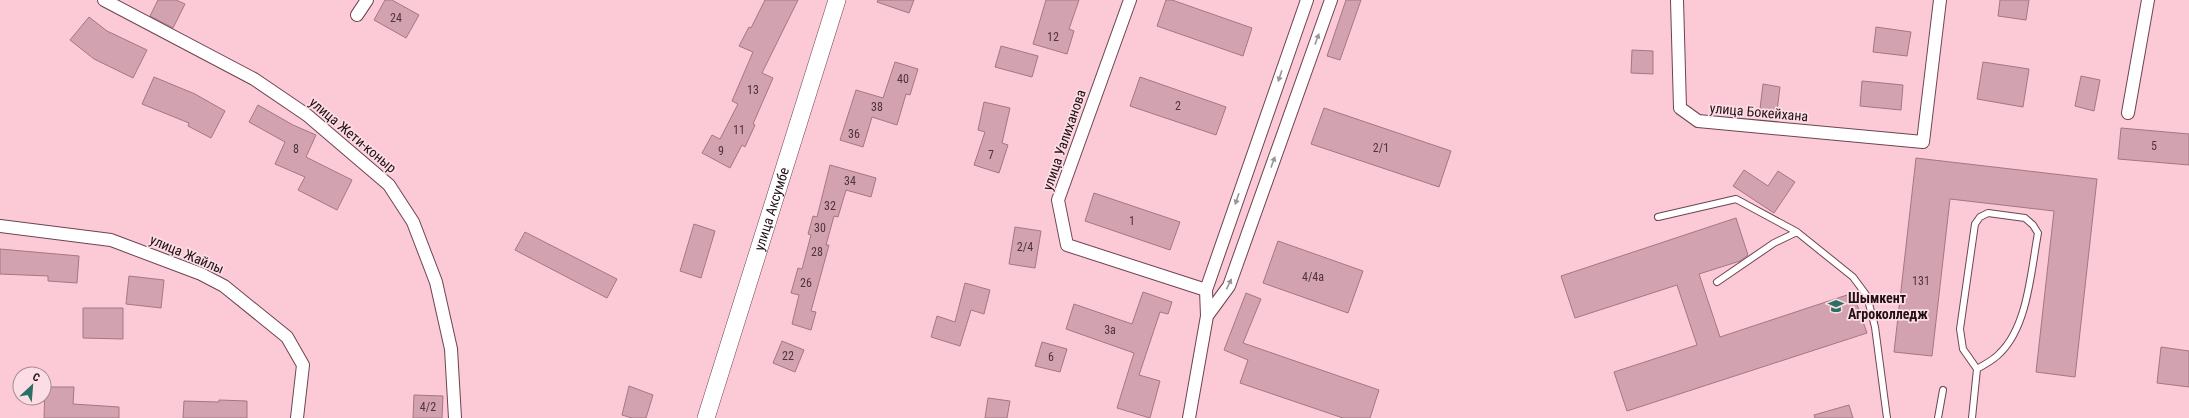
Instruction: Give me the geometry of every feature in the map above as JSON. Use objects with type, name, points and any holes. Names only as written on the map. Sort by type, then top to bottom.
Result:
[{"type":"main road","name":"улица Аксумбе","points":[[706,418],[837,0]]},
{"type":"street","name":"улица Жети-коныр","points":[[104,0],[254,79],[307,115],[389,185],[413,222],[436,282],[451,349],[455,418]]},
{"type":"street","points":[[357,15],[367,0]]},
{"type":"street","name":"улица Уалиханова","points":[[1130,0],[1058,200],[1067,245],[1206,290]]},
{"type":"street","points":[[1189,418],[1207,316],[1206,290],[1307,0]]},
{"type":"street","points":[[1207,316],[1229,286],[1331,0]]},
{"type":"street","name":"улица Бокейхана","points":[[1677,0],[1680,108],[1698,122],[1923,142],[1940,0]]},
{"type":"street","points":[[2128,113],[2148,0]]},
{"type":"street","name":"улица Жайлы","points":[[0,226],[111,240],[201,274],[224,286],[287,337],[303,365],[297,418]]},
{"type":"lane","points":[[1658,217],[1736,199],[1797,232],[1853,277],[1867,296],[1875,327],[1887,418]]},
{"type":"lane","points":[[1972,418],[1978,369],[1963,349],[1960,329],[1975,224],[1980,217],[1988,213],[2025,218],[2033,225],[2038,233],[2024,312],[2015,331],[2001,353],[1978,369]]},
{"type":"lane","points":[[1717,282],[1774,243],[1797,232]]},
{"type":"lane","points":[[1938,418],[1943,390]]},
{"type":"building","points":[[158,0],[176,0],[185,4],[173,28],[150,16]]},
{"type":"building","points":[[385,0],[392,0],[419,15],[406,38],[374,20]]},
{"type":"building","points":[[765,0],[798,0],[762,73],[773,78],[753,124],[755,125],[745,147],[742,145],[730,168],[702,153],[712,135],[720,139],[738,104],[732,101],[753,52],[739,46],[749,27],[751,28]]},
{"type":"building","points":[[878,0],[914,0],[909,13],[877,2]]},
{"type":"building","points":[[1046,0],[1079,0],[1069,29],[1074,31],[1067,54],[1033,44]]},
{"type":"building","points":[[1166,0],[1172,0],[1252,28],[1243,56],[1157,26]]},
{"type":"building","points":[[1346,0],[1361,0],[1340,60],[1327,56]]},
{"type":"building","points":[[2000,0],[2029,0],[2026,20],[1998,16]]},
{"type":"building","points":[[89,17],[107,31],[147,50],[133,78],[94,59],[70,40]]},
{"type":"building","points":[[1876,27],[1911,32],[1907,56],[1873,52]]},
{"type":"building","points":[[1001,46],[1038,56],[1032,77],[995,67]]},
{"type":"building","points":[[1632,50],[1653,51],[1653,74],[1631,73]]},
{"type":"building","points":[[895,62],[918,69],[910,95],[906,94],[897,125],[872,117],[863,147],[840,140],[856,90],[883,98]]},
{"type":"building","points":[[1983,62],[2029,69],[2023,107],[1977,99]]},
{"type":"building","points":[[2081,76],[2100,80],[2094,111],[2075,106]]},
{"type":"building","points":[[154,77],[195,94],[225,111],[211,138],[188,126],[189,123],[142,104]]},
{"type":"building","points":[[1140,77],[1226,107],[1216,135],[1130,106]]},
{"type":"building","points":[[1862,81],[1903,85],[1901,110],[1860,106]]},
{"type":"building","points":[[1763,84],[1780,87],[1777,111],[1760,109]]},
{"type":"building","points":[[984,102],[1010,108],[1002,143],[1008,145],[999,173],[974,165],[985,132],[978,130]]},
{"type":"building","points":[[258,105],[293,125],[316,135],[306,157],[352,180],[337,210],[298,190],[305,177],[275,164],[285,142],[249,122]]},
{"type":"building","points":[[1324,108],[1451,151],[1439,187],[1311,144]]},
{"type":"building","points":[[2121,128],[2189,134],[2189,165],[2118,159]]},
{"type":"building","points":[[1916,158],[2097,179],[2075,377],[2036,372],[2054,211],[1950,199],[1932,356],[1894,352]]},
{"type":"building","points":[[830,165],[876,178],[871,197],[846,190],[838,217],[834,216],[826,245],[829,245],[811,311],[816,312],[811,330],[792,324],[799,295],[791,293],[798,268],[802,269],[811,235],[808,234],[813,216],[817,217]]},
{"type":"building","points":[[1744,170],[1768,186],[1778,171],[1795,182],[1774,213],[1733,186]]},
{"type":"building","points":[[1094,193],[1180,222],[1170,250],[1085,221]]},
{"type":"building","name":"Шымкент Агроколледж","points":[[1736,218],[1748,255],[1740,261],[1699,274],[1720,337],[1853,293],[1867,333],[1627,411],[1614,372],[1697,345],[1677,285],[1575,318],[1561,276]]},
{"type":"building","points":[[694,224],[715,231],[701,278],[680,271]]},
{"type":"building","points":[[1015,227],[1041,231],[1035,268],[1009,264]]},
{"type":"building","points":[[525,232],[617,279],[607,298],[515,250]]},
{"type":"building","points":[[1278,241],[1363,271],[1348,313],[1263,283]]},
{"type":"building","points":[[0,249],[79,256],[77,283],[48,281],[48,276],[0,274]]},
{"type":"building","points":[[129,276],[164,280],[161,308],[126,304]]},
{"type":"building","points":[[965,283],[990,290],[984,314],[971,310],[960,346],[931,337],[937,316],[955,322]]},
{"type":"building","points":[[1143,292],[1172,302],[1168,314],[1160,312],[1139,375],[1160,381],[1150,418],[1117,408],[1134,353],[1066,329],[1074,304],[1132,324]]},
{"type":"building","points":[[1246,293],[1261,299],[1243,343],[1379,390],[1370,418],[1343,418],[1240,383],[1248,360],[1224,350]]},
{"type":"building","points":[[83,308],[123,308],[123,339],[83,338]]},
{"type":"building","points":[[782,341],[804,350],[795,372],[773,363]]},
{"type":"building","points":[[1042,342],[1067,349],[1060,372],[1035,366]]},
{"type":"building","points":[[2161,347],[2189,351],[2189,387],[2157,383]]},
{"type":"building","points":[[629,386],[653,395],[646,418],[632,418],[622,415]]},
{"type":"building","points":[[52,387],[74,387],[73,404],[119,407],[119,418],[44,418],[44,406],[52,406]]},
{"type":"building","points":[[414,395],[443,396],[442,418],[413,418]]},
{"type":"building","points":[[988,398],[1010,401],[1007,418],[985,418]]},
{"type":"building","points":[[219,400],[247,401],[247,418],[183,418],[184,401],[219,402]]},
{"type":"building","points":[[1849,405],[1853,418],[1815,418],[1814,415]]},
{"type":"place","name":"Шымкент Агроколледж","points":[[1836,306]]}]
